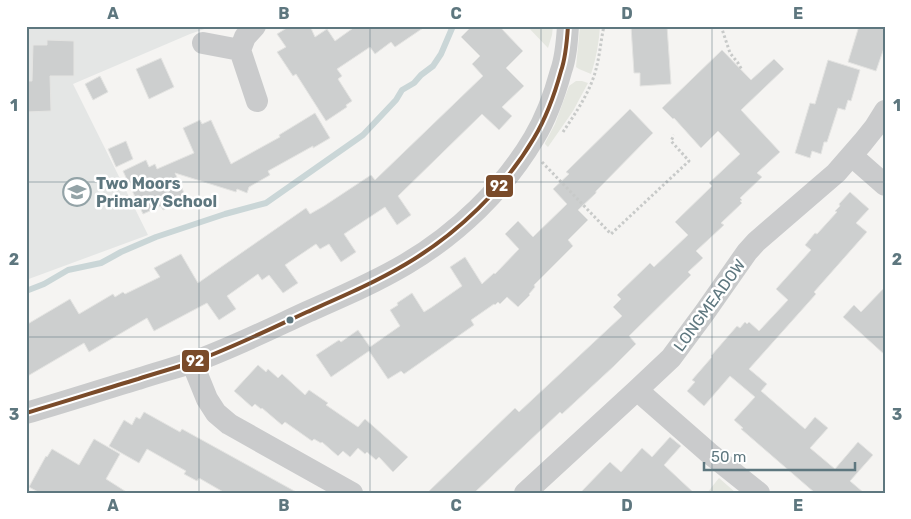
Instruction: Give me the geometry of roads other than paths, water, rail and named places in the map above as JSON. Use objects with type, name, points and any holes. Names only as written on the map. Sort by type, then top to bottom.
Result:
[{"type":"street","points":[[256,26],[245,37],[240,50],[257,101]]},
{"type":"street","points":[[26,413],[192,362],[376,281],[407,264],[432,247],[454,230],[498,187],[534,137],[554,94],[562,70],[568,26]]},
{"type":"street","points":[[203,43],[240,50]]},
{"type":"street","name":"LONGMEADOW","points":[[525,493],[671,358],[747,252],[756,242],[836,173],[875,127],[885,111]]},
{"type":"street","points":[[852,156],[885,185]]},
{"type":"street","points":[[192,362],[207,399],[216,413],[229,424],[352,493]]},
{"type":"street","points":[[637,390],[709,453],[759,493]]},
{"type":"waterway","points":[[26,291],[44,284],[68,270],[101,263],[156,237],[225,214],[266,203],[363,135],[396,100],[402,90],[414,83],[433,66],[441,54],[453,26]]},
{"type":"place","name":"Two Moors Primary School","points":[[77,192]]}]
